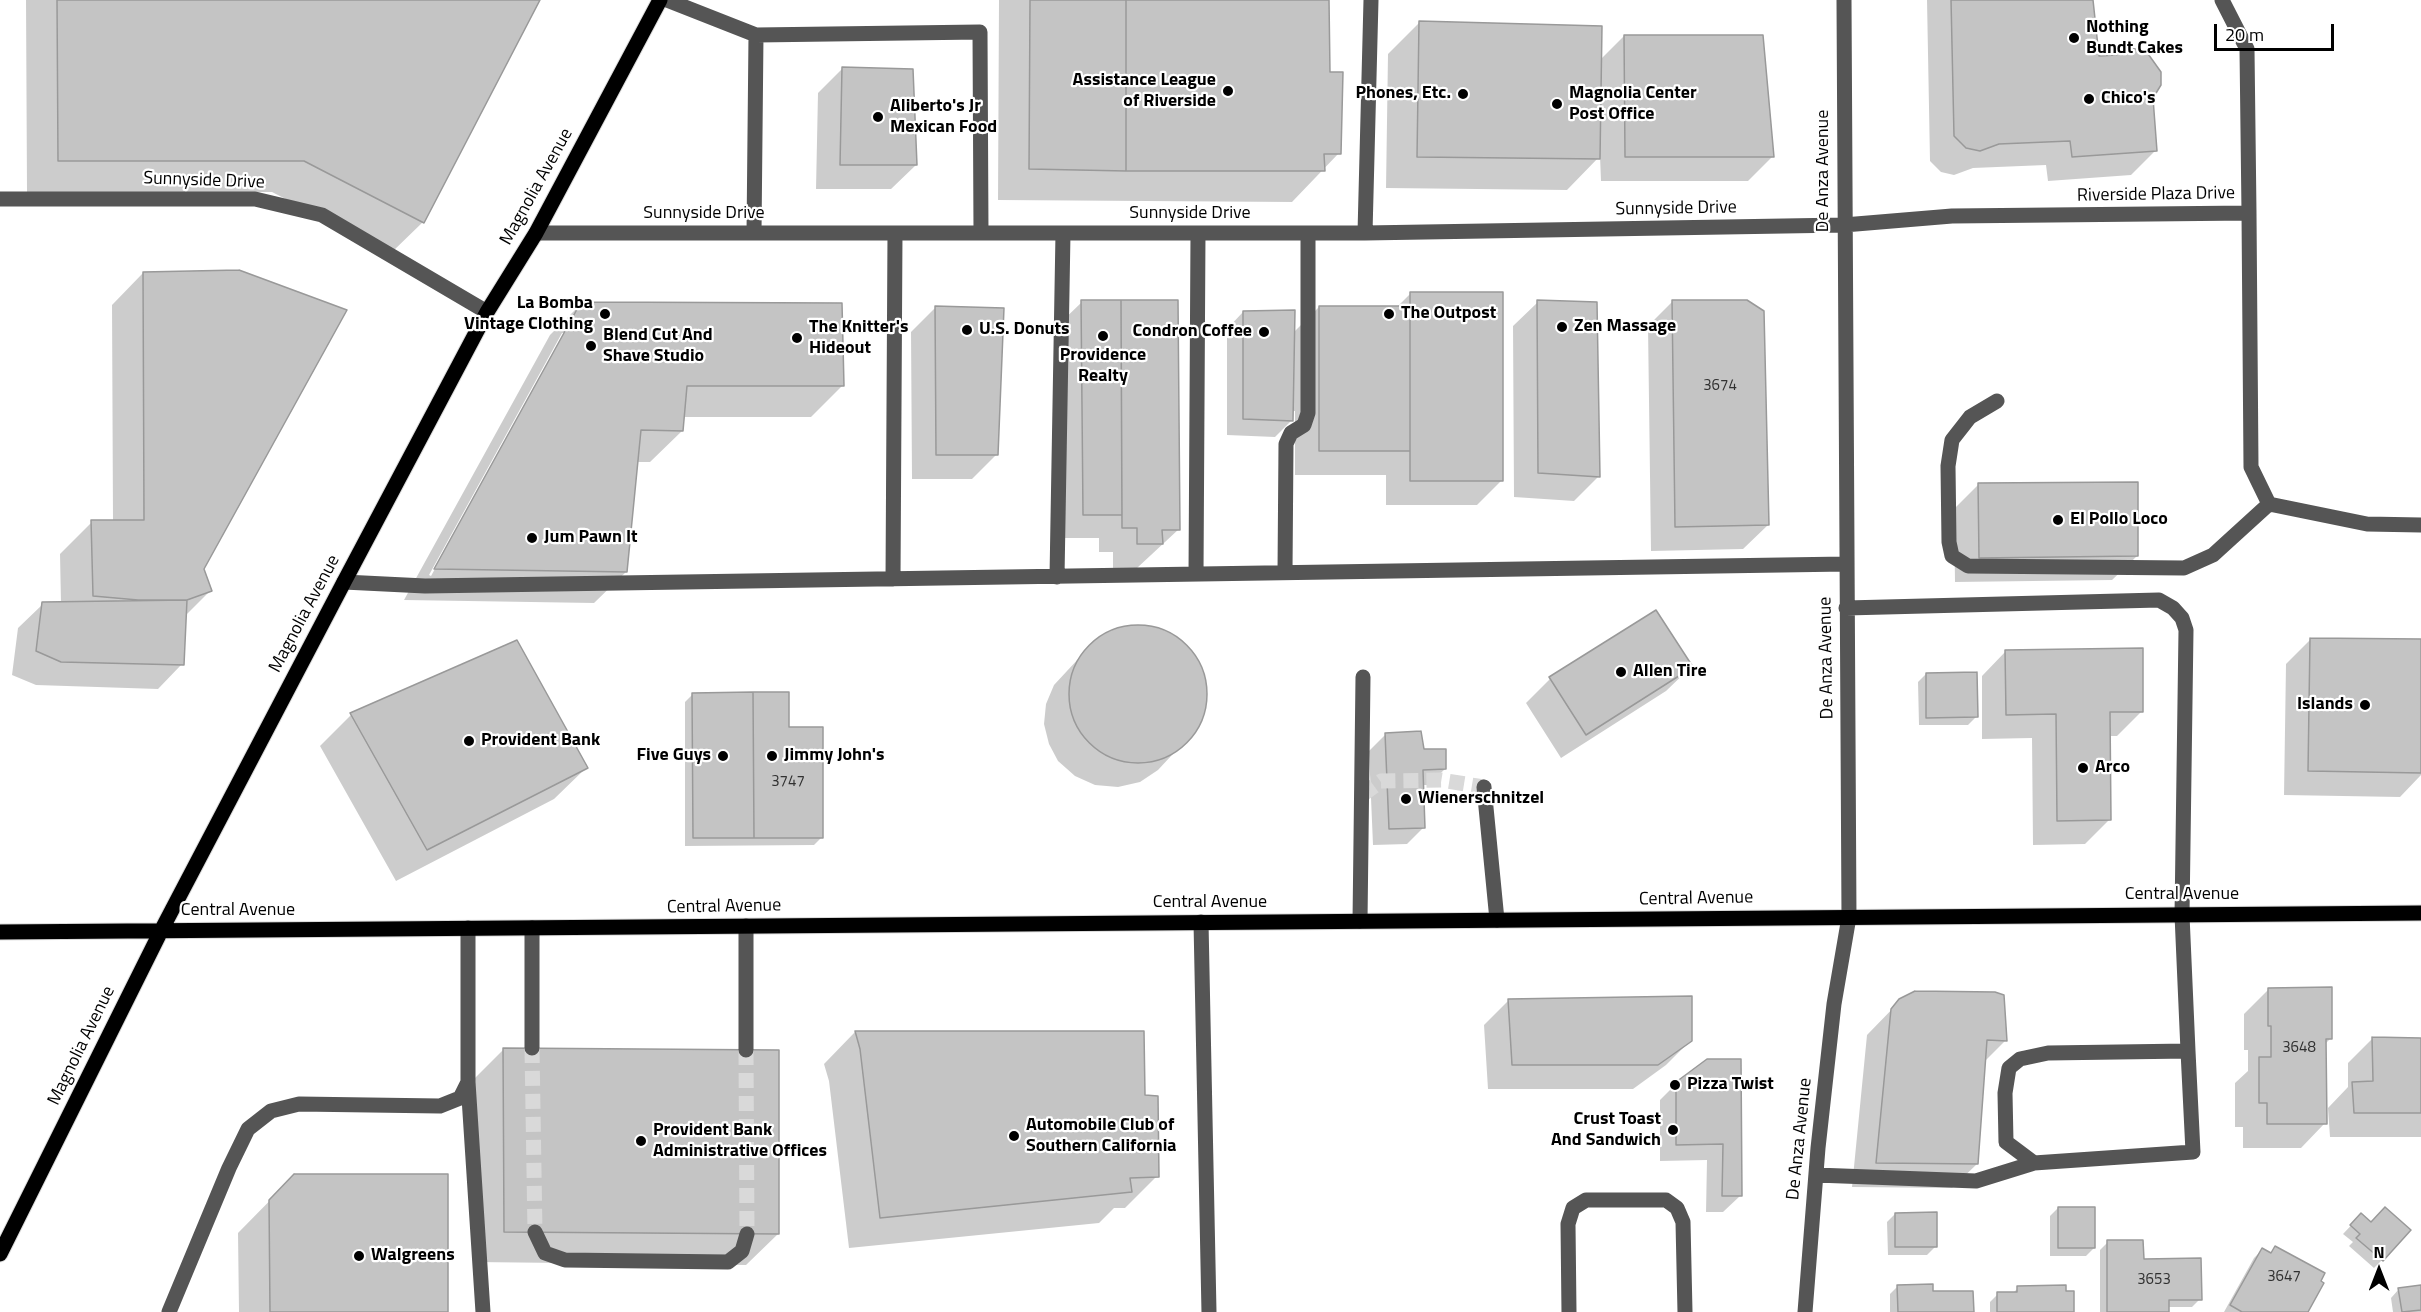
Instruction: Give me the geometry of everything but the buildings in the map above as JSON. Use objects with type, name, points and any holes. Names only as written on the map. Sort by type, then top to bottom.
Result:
[{"type":"main road","name":"Magnolia Avenue","points":[[0,1254],[161,931],[344,582],[487,312],[536,233],[660,0]]},
{"type":"main road","name":"Central Avenue","points":[[0,932],[2421,914]]},
{"type":"street","points":[[666,0],[756,35],[980,32],[981,233]]},
{"type":"street","points":[[1365,233],[1371,0]]},
{"type":"street","name":"De Anza Avenue","points":[[1806,1312],[1816,1175],[1834,1004],[1849,917],[1844,0]]},
{"type":"street","name":"Riverside Plaza Drive","points":[[1844,225],[1952,216],[2249,213],[2247,49],[2222,0]]},
{"type":"street","points":[[754,233],[756,35]]},
{"type":"street","name":"Sunnyside Drive","points":[[0,199],[255,199],[322,214],[487,312]]},
{"type":"street","points":[[2249,213],[2251,467],[2269,504]]},
{"type":"street","name":"Sunnyside Drive","points":[[536,233],[1365,233],[1844,225]]},
{"type":"street","points":[[893,579],[895,233]]},
{"type":"street","points":[[1056,577],[1063,233]]},
{"type":"street","points":[[1196,574],[1198,233]]},
{"type":"street","points":[[1285,572],[1286,444],[1291,433],[1304,425],[1308,413],[1308,233]]},
{"type":"street","points":[[1996,401],[1970,417],[1952,440],[1948,466],[1949,542],[1952,556],[1968,566],[2184,568],[2213,555],[2269,504]]},
{"type":"street","points":[[2269,504],[2367,524],[2421,525]]},
{"type":"street","points":[[344,582],[425,586],[1846,564]]},
{"type":"street","points":[[1816,1175],[1976,1181],[2034,1163],[2193,1152],[2182,915],[2186,630],[2182,618],[2173,608],[2159,600],[1846,608]]},
{"type":"street","points":[[1360,921],[1363,677]]},
{"type":"street","points":[[1484,787],[1497,920]]},
{"type":"street","points":[[1201,922],[1209,1312]]},
{"type":"street","points":[[746,926],[746,1050]]},
{"type":"street","points":[[468,928],[468,1082],[483,1312]]},
{"type":"street","points":[[532,928],[532,1048]]},
{"type":"street","points":[[2034,1163],[2006,1142],[2005,1092],[2009,1068],[2020,1059],[2048,1053],[2188,1051]]},
{"type":"street","points":[[169,1312],[229,1168],[248,1129],[271,1111],[299,1104],[440,1107],[460,1098],[468,1082]]},
{"type":"street","points":[[1569,1312],[1568,1224],[1573,1208],[1586,1200],[1666,1200],[1677,1208],[1683,1222],[1685,1312]]},
{"type":"street","points":[[535,1232],[545,1253],[566,1260],[728,1262],[742,1251],[747,1233]]},
{"type":"tunnel","points":[[1362,795],[1381,781],[1441,780],[1484,787]]},
{"type":"tunnel","points":[[532,1048],[535,1232]]},
{"type":"tunnel","points":[[746,1050],[747,1234]]},
{"type":"place","name":"Nothing Bundt Cakes","points":[[2074,38]]},
{"type":"place","name":"Assistance League of Riverside","points":[[1228,91]]},
{"type":"place","name":"Phones, Etc.","points":[[1463,94]]},
{"type":"place","name":"Chico's","points":[[2089,99]]},
{"type":"place","name":"Magnolia Center Post Office","points":[[1557,104]]},
{"type":"place","name":"Aliberto's Jr Mexican Food","points":[[878,117]]},
{"type":"place","name":"La Bomba Vintage Clothing","points":[[605,314]]},
{"type":"place","name":"The Outpost","points":[[1389,314]]},
{"type":"place","name":"Zen Massage","points":[[1562,327]]},
{"type":"place","name":"U.S. Donuts","points":[[967,330]]},
{"type":"place","name":"Condron Coffee","points":[[1264,332]]},
{"type":"place","name":"Providence Realty","points":[[1103,336]]},
{"type":"place","name":"The Knitter's Hideout","points":[[797,338]]},
{"type":"place","name":"Blend Cut And Shave Studio","points":[[591,346]]},
{"type":"place","name":"El Pollo Loco","points":[[2058,520]]},
{"type":"place","name":"Jum Pawn It","points":[[532,538]]},
{"type":"place","name":"Allen Tire","points":[[1621,672]]},
{"type":"place","name":"Islands","points":[[2365,705]]},
{"type":"place","name":"Provident Bank","points":[[469,741]]},
{"type":"place","name":"Five Guys","points":[[723,756]]},
{"type":"place","name":"Jimmy John's","points":[[772,756]]},
{"type":"place","name":"Arco","points":[[2083,768]]},
{"type":"place","name":"Wienerschnitzel","points":[[1406,799]]},
{"type":"place","name":"Pizza Twist","points":[[1675,1085]]},
{"type":"place","name":"Crust Toast And Sandwich","points":[[1673,1130]]},
{"type":"place","name":"Automobile Club of Southern California","points":[[1014,1136]]},
{"type":"place","name":"Provident Bank Administrative Offices","points":[[641,1141]]},
{"type":"place","name":"Walgreens","points":[[359,1256]]}]
